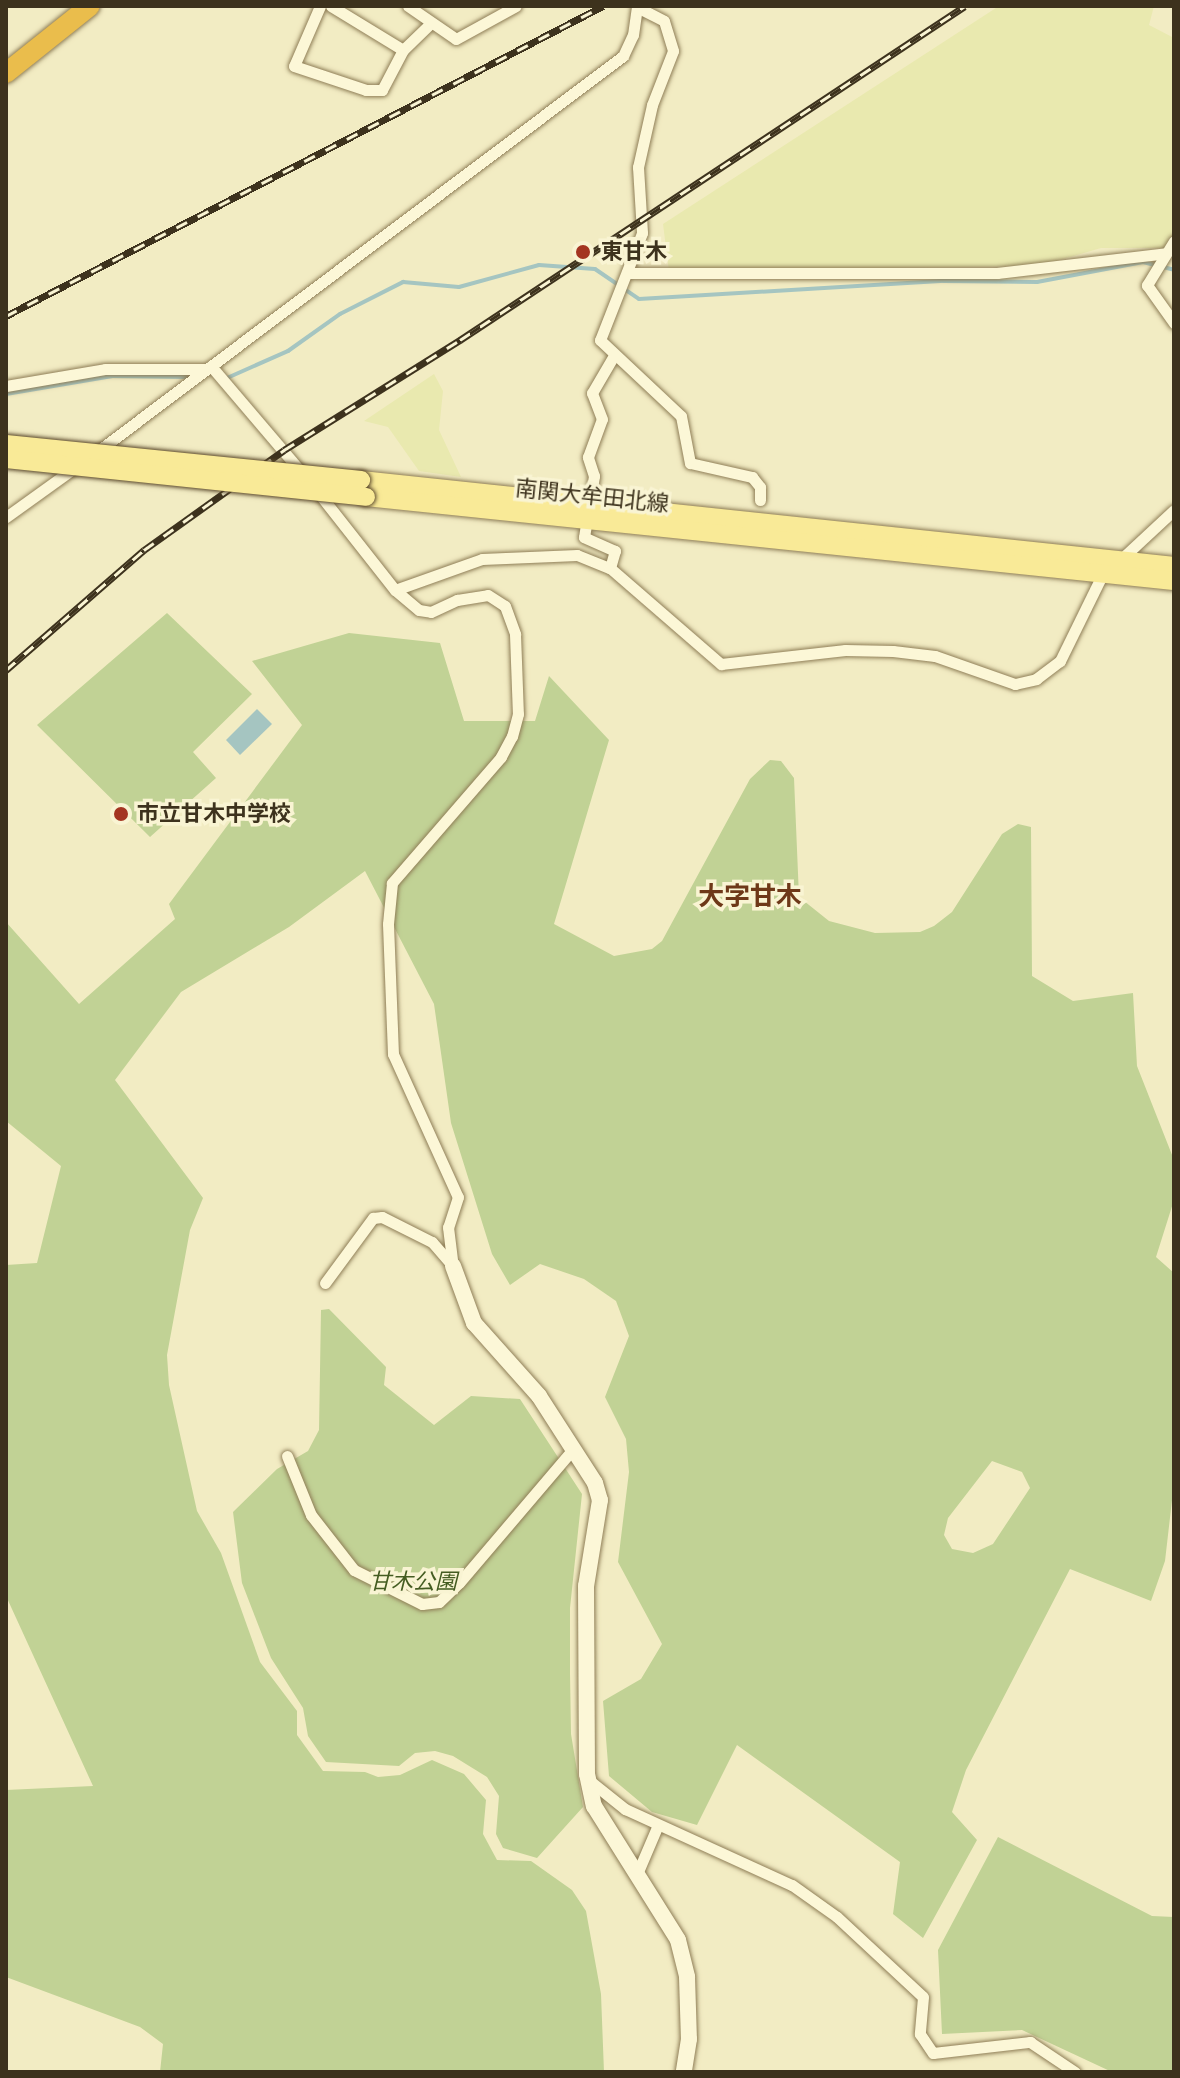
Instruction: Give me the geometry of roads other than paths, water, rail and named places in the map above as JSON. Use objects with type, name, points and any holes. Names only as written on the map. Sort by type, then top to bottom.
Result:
[{"type":"highway","points":[[6,73],[90,6]]},
{"type":"main road","points":[[6,435],[54,449]]},
{"type":"main road","name":"南関大牟田北線","points":[[6,444],[364,489]]},
{"type":"main road","name":"南関大牟田北線","points":[[6,459],[364,489],[1174,566]]},
{"type":"main road","name":"南関大牟田北線","points":[[586,512],[1174,581]]},
{"type":"street","points":[[320,6],[294,66],[366,90],[382,90],[403,50],[431,23]]},
{"type":"street","points":[[331,6],[403,50]]},
{"type":"street","points":[[408,6],[456,39],[516,6]]},
{"type":"street","points":[[487,6],[499,15]]},
{"type":"street","points":[[6,517],[623,56],[637,6],[664,21],[673,51],[652,105],[638,167],[642,233],[600,340],[613,357],[681,416],[690,463],[752,477],[760,487],[760,500]]},
{"type":"street","points":[[1174,241],[1147,285],[1174,323]]},
{"type":"street","points":[[627,273],[795,277],[1025,272],[1166,253]]},
{"type":"street","points":[[610,568],[615,551],[584,537],[594,476],[588,457],[602,419],[592,393],[613,357]]},
{"type":"street","points":[[6,386],[105,369],[208,368]]},
{"type":"street","points":[[208,368],[395,590],[419,610],[431,612],[473,595],[497,598],[515,634],[518,714],[512,736],[501,757],[392,883],[388,924],[393,1054],[458,1197],[448,1227],[453,1266],[474,1323],[539,1396],[573,1449],[600,1500],[586,1586],[590,1781],[594,1806],[678,1940],[684,1964],[689,2039],[684,2072]]},
{"type":"street","points":[[395,590],[482,559],[577,555],[610,568],[721,664],[845,650],[893,651],[935,656],[1015,684],[1050,672],[1060,661],[1099,587],[1101,573],[1122,560],[1174,510]]},
{"type":"street","points":[[325,1283],[373,1218],[382,1217],[432,1242],[453,1266]]},
{"type":"street","points":[[287,1456],[311,1515],[354,1570],[422,1604],[439,1602],[459,1583],[573,1449]]},
{"type":"street","points":[[590,1781],[657,1827],[792,1885],[837,1917],[923,1997],[920,2034],[933,2053],[1030,2042],[1075,2072]]},
{"type":"street","points":[[637,1874],[657,1827]]},
{"type":"water","points":[[257,709],[272,724],[240,755],[226,740]]},
{"type":"waterway","points":[[227,378],[288,351],[340,314],[403,282],[459,287],[539,265],[595,269],[639,299],[944,281],[1037,282],[1143,262],[1174,270]]},
{"type":"waterway","points":[[6,394],[112,376],[190,377]]},
{"type":"railway","points":[[6,316],[603,6]]},
{"type":"railway","points":[[6,670],[144,550],[284,450],[460,340],[965,6]]},
{"type":"place","name":"東甘木","points":[[583,252]]},
{"type":"place","name":"市立甘木中学校","points":[[121,814]]},
{"type":"district","name":"大字甘木","points":[[750,897]]},
{"type":"park label","name":"甘木公園","points":[[413,1582]]}]
